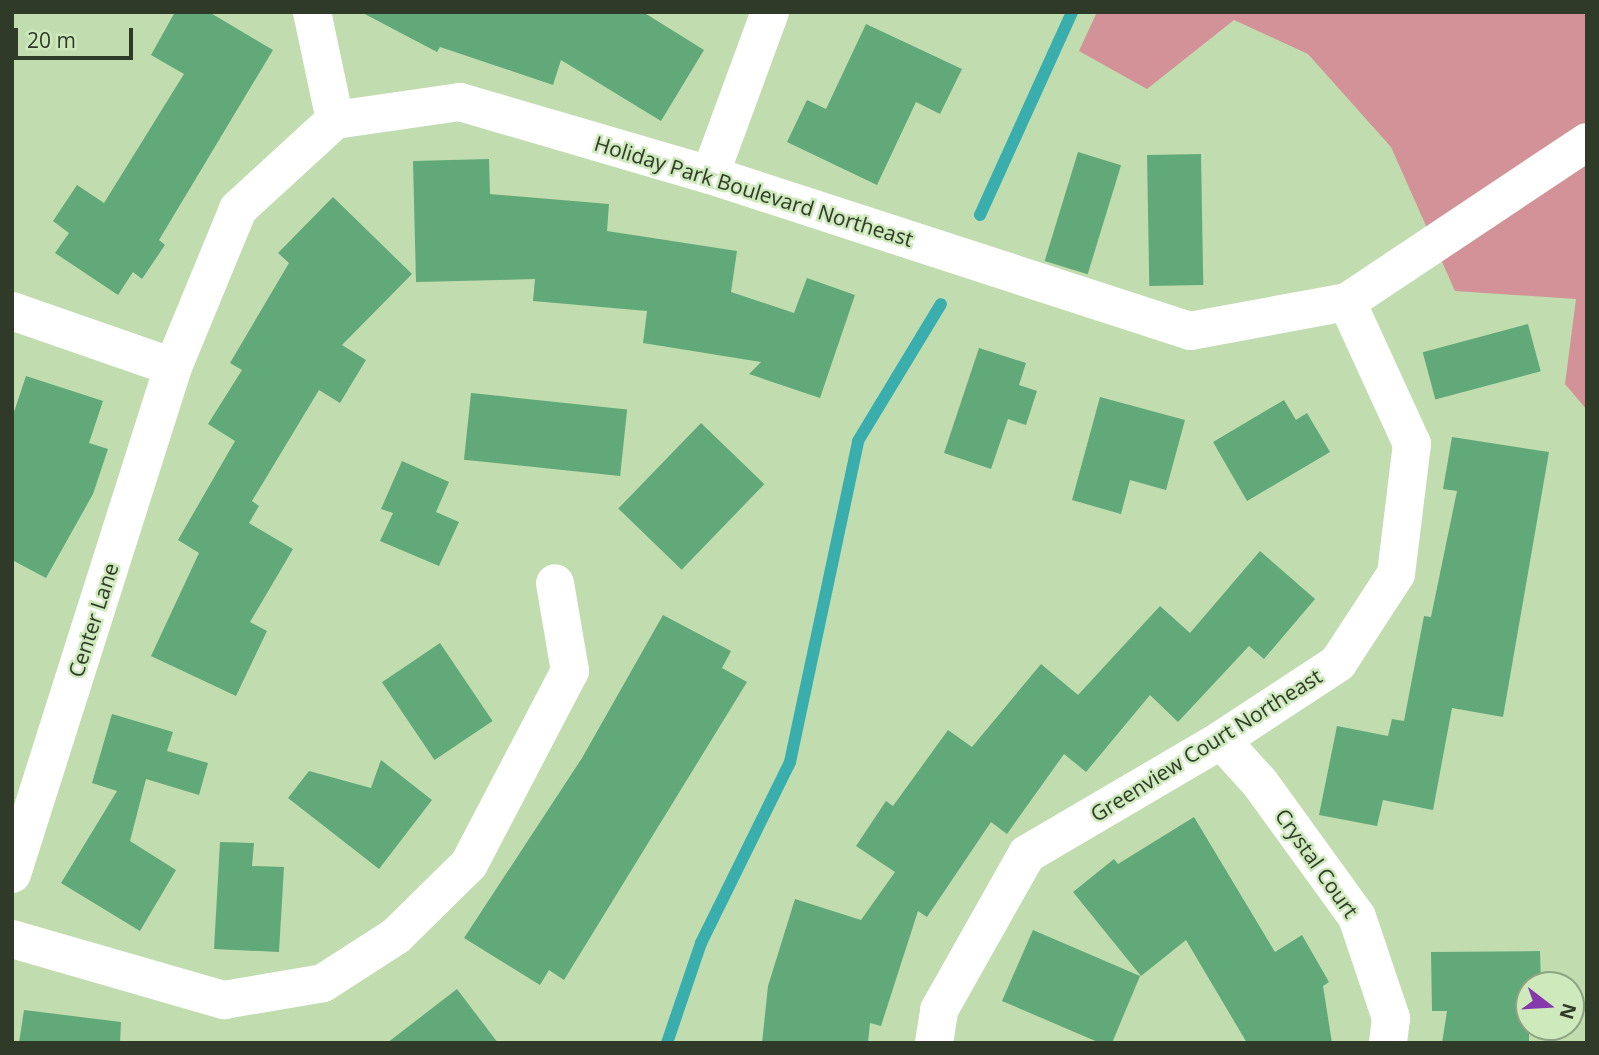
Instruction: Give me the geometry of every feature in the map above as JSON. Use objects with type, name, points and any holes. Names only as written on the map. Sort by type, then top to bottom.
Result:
[{"type":"street","points":[[12,311],[173,367],[238,209],[335,120],[313,12]]},
{"type":"street","points":[[710,175],[770,12]]},
{"type":"street","name":"Holiday Park Boulevard Northeast","points":[[335,120],[460,102],[710,175],[1190,331],[1347,302],[1587,142]]},
{"type":"street","name":"Greenview Court Northeast","points":[[934,1043],[939,1010],[1027,854],[1221,740],[1338,663],[1396,574],[1412,444],[1347,302]]},
{"type":"street","name":"Center Lane","points":[[12,874],[173,367]]},
{"type":"street","points":[[12,939],[224,999],[323,983],[396,936],[469,864],[570,671],[555,583]]},
{"type":"street","name":"Crystal Court","points":[[1221,740],[1260,783],[1357,917],[1391,1018],[1388,1043]]},
{"type":"shaded area","points":[[1097,12],[1587,12],[1587,410],[1565,384],[1576,299],[1455,291],[1391,147],[1308,54],[1234,20],[1147,89],[1079,51]]},
{"type":"building","points":[[175,12],[209,12],[273,50],[159,240],[165,245],[142,279],[133,272],[118,295],[55,253],[69,233],[53,221],[77,185],[104,203],[184,74],[151,55]]},
{"type":"building","points":[[361,12],[643,12],[704,50],[661,121],[561,60],[553,85],[440,47],[437,52]]},
{"type":"building","points":[[866,24],[962,69],[940,114],[916,102],[877,185],[787,142],[807,100],[826,109]]},
{"type":"building","points":[[1078,152],[1121,165],[1088,274],[1045,261]]},
{"type":"building","points":[[1201,154],[1203,285],[1149,286],[1147,155]]},
{"type":"building","points":[[489,159],[490,194],[609,204],[607,231],[737,251],[731,292],[794,313],[807,278],[855,295],[820,398],[749,374],[761,362],[643,343],[647,311],[533,301],[535,279],[416,282],[413,161]]},
{"type":"building","points":[[333,197],[412,274],[342,345],[366,360],[340,403],[319,390],[252,501],[259,506],[249,523],[293,549],[250,622],[267,631],[236,696],[151,656],[199,553],[178,540],[235,441],[208,424],[242,370],[230,363],[289,263],[278,253]]},
{"type":"building","points":[[1528,324],[1541,371],[1435,400],[1423,352]]},
{"type":"building","points":[[979,348],[1026,363],[1019,385],[1037,391],[1026,425],[1008,419],[991,469],[944,453]]},
{"type":"building","points":[[26,376],[103,401],[89,443],[108,449],[93,494],[46,578],[12,560],[12,418]]},
{"type":"building","points":[[471,393],[627,409],[620,476],[464,460]]},
{"type":"building","points":[[1100,397],[1185,420],[1166,490],[1130,480],[1121,514],[1072,500]]},
{"type":"building","points":[[1284,400],[1296,420],[1307,413],[1330,452],[1247,501],[1213,442]]},
{"type":"building","points":[[701,423],[764,484],[682,570],[618,509]]},
{"type":"building","points":[[1452,437],[1549,452],[1503,717],[1452,708],[1433,810],[1383,800],[1377,826],[1319,815],[1337,726],[1388,736],[1392,719],[1404,721],[1424,616],[1431,617],[1457,491],[1443,489]]},
{"type":"building","points":[[402,461],[449,482],[436,512],[459,522],[439,566],[380,541],[393,513],[381,509]]},
{"type":"building","points":[[1260,551],[1315,599],[1264,659],[1249,646],[1178,722],[1150,695],[1086,772],[1064,754],[1007,834],[991,822],[927,917],[918,911],[881,1026],[870,1023],[868,1043],[762,1043],[768,986],[795,899],[861,920],[895,872],[856,846],[886,801],[893,806],[948,730],[972,747],[1041,664],[1078,695],[1160,606],[1190,633]]},
{"type":"building","points":[[663,615],[731,651],[722,668],[747,682],[564,980],[549,970],[540,985],[464,938],[582,758]]},
{"type":"building","points":[[440,643],[493,721],[435,760],[382,682]]},
{"type":"building","points":[[112,714],[173,732],[167,751],[208,763],[199,795],[146,779],[130,841],[176,870],[140,931],[61,883],[117,791],[92,783]]},
{"type":"building","points":[[381,760],[432,800],[379,869],[288,798],[309,771],[371,788]]},
{"type":"building","points":[[1194,817],[1275,952],[1302,935],[1329,982],[1323,986],[1332,1043],[1247,1043],[1186,940],[1141,976],[1073,892],[1114,859],[1118,864]]},
{"type":"building","points":[[220,842],[254,843],[252,866],[284,867],[279,952],[214,949]]},
{"type":"building","points":[[1033,930],[1140,976],[1112,1043],[1100,1043],[1002,1001]]},
{"type":"building","points":[[1540,951],[1541,971],[1515,971],[1515,1041],[1529,1043],[1442,1043],[1447,1011],[1432,1011],[1431,952]]},
{"type":"building","points":[[457,989],[498,1043],[387,1043]]},
{"type":"building","points":[[24,1010],[121,1022],[120,1043],[19,1043]]},
{"type":"waterway","points":[[980,215],[1072,12]]},
{"type":"waterway","points":[[667,1043],[701,943],[790,762],[858,441],[941,304]]}]
